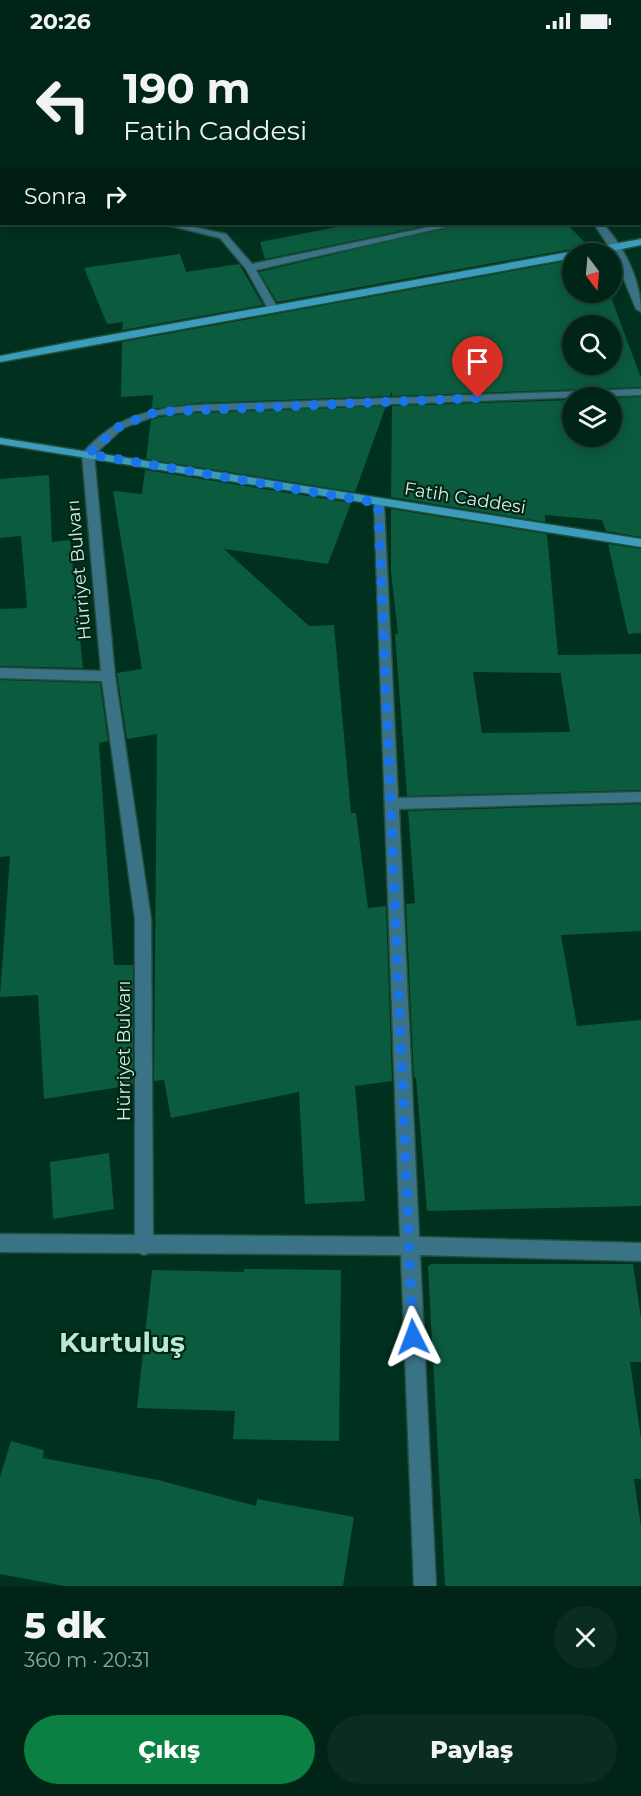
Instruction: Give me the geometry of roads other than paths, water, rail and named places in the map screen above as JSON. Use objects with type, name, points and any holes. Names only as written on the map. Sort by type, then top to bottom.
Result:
[{"type":"street","points":[[173,225],[223,236],[250,268],[272,307]]},
{"type":"street","points":[[250,268],[449,225]]},
{"type":"street","points":[[599,225],[613,243]]},
{"type":"street","points":[[622,245],[641,242]]},
{"type":"street","points":[[0,359],[272,307],[439,281],[562,257]]},
{"type":"street","points":[[622,263],[641,309]]},
{"type":"street","points":[[88,454],[120,426],[156,412],[197,408],[641,392]]},
{"type":"street","name":"Fatih Caddesi","points":[[0,441],[378,503],[641,543]]},
{"type":"street","name":"Hürriyet Bulvarı","points":[[88,454],[108,676],[143,919],[144,1246]]},
{"type":"street","points":[[378,503],[425,1586]]},
{"type":"street","points":[[0,673],[108,676]]},
{"type":"street","points":[[391,804],[641,797]]},
{"type":"street","points":[[0,1244],[409,1246],[641,1252]]},
{"type":"district","name":"Kurtuluş","points":[[122,1342]]}]
